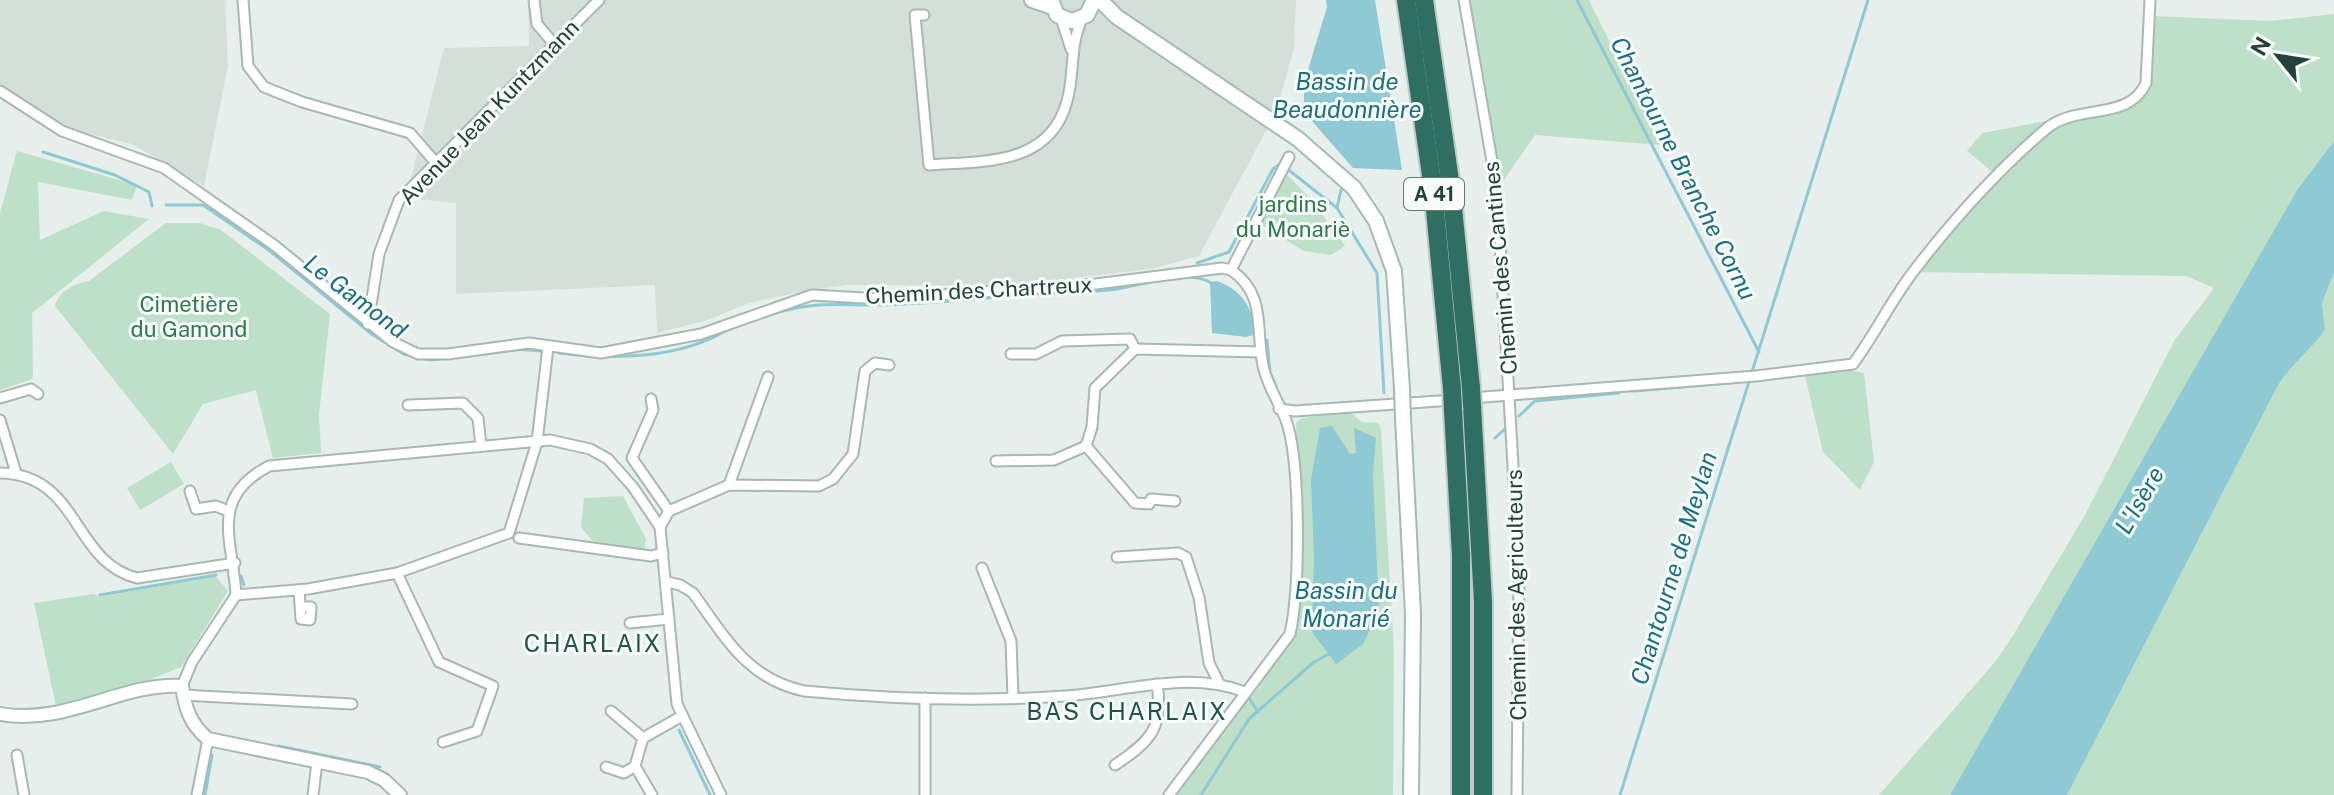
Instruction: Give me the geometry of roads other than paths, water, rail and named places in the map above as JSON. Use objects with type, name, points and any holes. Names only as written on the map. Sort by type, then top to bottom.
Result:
[{"type":"highway","name":"A 41","points":[[1406,0],[1465,394],[1453,410],[1462,582],[1461,795]]},
{"type":"highway","name":"A 41","points":[[1424,0],[1453,201],[1465,394],[1483,602],[1483,795]]},
{"type":"main road","points":[[1032,0],[1055,8],[1072,21],[1085,16],[1117,17]]},
{"type":"main road","points":[[1085,16],[1094,0]]},
{"type":"main road","points":[[1100,0],[1117,17],[1303,143],[1354,188],[1383,235],[1397,292],[1402,389],[1413,614],[1411,795]]},
{"type":"street","points":[[243,0],[248,66],[264,87],[302,102],[410,133],[436,163]]},
{"type":"street","points":[[534,0],[537,24],[555,45]]},
{"type":"street","name":"Avenue Jean Kuntzmann","points":[[368,324],[379,254],[399,200],[599,0]]},
{"type":"street","name":"Chemin des Cantines","points":[[1464,0],[1497,190],[1510,395]]},
{"type":"street","name":"Chemin des Cantines","points":[[1279,409],[1295,411],[1744,377],[1853,364],[1913,272],[1996,175],[2038,136],[2068,115],[2120,107],[2136,101],[2146,83],[2150,0]]},
{"type":"street","points":[[1055,8],[1072,52]]},
{"type":"street","points":[[924,15],[915,15],[929,165],[1009,159],[1042,143],[1067,102],[1072,52],[1085,16]]},
{"type":"street","name":"Chemin des Chartreux","points":[[0,91],[62,131],[164,168],[274,245],[368,324],[393,342],[418,354],[448,354],[507,344],[601,353],[701,334],[812,295],[882,299],[1096,284],[1222,268],[1231,270]]},
{"type":"street","points":[[1169,795],[1290,634],[1297,602],[1292,451],[1285,419],[1261,352],[1258,305],[1244,282],[1231,270],[1289,157]]},
{"type":"street","points":[[1011,354],[1036,354],[1062,341],[1130,339],[1135,349]]},
{"type":"street","points":[[236,595],[299,590],[397,573],[509,533],[537,442],[548,347]]},
{"type":"street","points":[[996,461],[1054,460],[1086,446],[1092,427],[1095,388],[1135,349],[1261,352]]},
{"type":"street","points":[[660,527],[669,511],[729,485],[819,486],[833,479],[853,454],[865,371],[875,363],[889,365]]},
{"type":"street","points":[[729,485],[768,377]]},
{"type":"street","points":[[0,398],[31,389],[38,394]]},
{"type":"street","name":"Chemin des Agriculteurs","points":[[1510,395],[1519,569],[1517,795]]},
{"type":"street","points":[[651,399],[653,410],[632,458],[658,501],[669,511]]},
{"type":"street","points":[[408,405],[463,403],[478,418],[481,446]]},
{"type":"street","points":[[0,420],[16,473]]},
{"type":"street","points":[[400,795],[384,780],[368,772],[208,739],[192,723],[183,690],[192,662],[236,595],[235,563],[226,522],[228,511],[242,485],[269,466],[537,442],[575,444],[608,459],[660,527],[677,704],[721,795]]},
{"type":"street","points":[[1086,446],[1135,503],[1149,504],[1151,499],[1175,501]]},
{"type":"street","points":[[0,473],[16,473],[47,486],[58,495],[104,560],[126,575],[137,578],[235,563]]},
{"type":"street","points":[[190,491],[196,509],[216,506],[228,511]]},
{"type":"street","points":[[647,508],[658,501]]},
{"type":"street","points":[[519,538],[651,556],[663,553]]},
{"type":"street","points":[[1117,557],[1178,553],[1186,557],[1199,597],[1209,663],[1219,683]]},
{"type":"street","points":[[982,568],[1011,641],[1013,697]]},
{"type":"street","points":[[397,573],[439,662],[493,686],[477,731],[443,742]]},
{"type":"street","points":[[667,582],[693,593],[750,666],[779,686],[818,692],[925,698],[1067,696],[1157,684],[1219,683],[1245,692]]},
{"type":"street","points":[[299,590],[301,607]]},
{"type":"street","points":[[630,623],[669,619]]},
{"type":"street","points":[[0,714],[48,715],[161,684],[183,690],[352,704]]},
{"type":"street","points":[[1115,765],[1137,750],[1158,723],[1161,710],[1157,684]]},
{"type":"street","points":[[925,698],[925,795]]},
{"type":"street","points":[[611,711],[643,738]]},
{"type":"street","points":[[606,767],[624,773],[635,766],[643,738],[682,716]]},
{"type":"street","points":[[197,795],[208,739]]},
{"type":"street","points":[[17,755],[24,795]]},
{"type":"street","points":[[309,793],[317,762]]},
{"type":"street","points":[[635,766],[652,795]]},
{"type":"water","name":"Bassin de Beaudonnière","points":[[1326,0],[1375,0],[1402,170],[1353,168],[1304,112],[1304,83],[1327,7]]},
{"type":"water","name":"L'Isère","points":[[2334,141],[2334,273],[2322,303],[2325,330],[2276,389],[2067,795],[1950,795],[2297,190]]},
{"type":"water","points":[[1217,281],[1234,290],[1245,301],[1256,334],[1246,337],[1212,333],[1210,282]]},
{"type":"water","name":"Bassin du Monarié","points":[[1332,426],[1350,454],[1356,453],[1354,428],[1376,438],[1373,476],[1379,611],[1363,644],[1336,664],[1312,632],[1314,556],[1311,480],[1320,428]]},
{"type":"waterway","name":"Chantourne Branche Cornu","points":[[1577,0],[1759,352]]},
{"type":"waterway","name":"Chantourne de Meylan","points":[[1620,795],[1868,0]]},
{"type":"waterway","name":"Le Gamond","points":[[43,152],[115,175],[149,192],[152,206]]},
{"type":"waterway","points":[[1197,263],[1229,252],[1273,169],[1280,164]]},
{"type":"waterway","points":[[1290,171],[1337,208]]},
{"type":"waterway","points":[[1341,190],[1337,208],[1377,273],[1384,393]]},
{"type":"waterway","name":"Le Gamond","points":[[166,205],[203,205],[270,251],[373,335],[404,354],[431,360],[499,351]]},
{"type":"waterway","name":"Le Gamond","points":[[1053,293],[1109,290],[1192,277],[1211,283]]},
{"type":"waterway","name":"Le Gamond","points":[[768,315],[822,305],[920,303],[1049,293]]},
{"type":"waterway","name":"Le Gamond","points":[[559,353],[647,355],[691,346],[730,328]]},
{"type":"waterway","name":"Le Gamond","points":[[1267,340],[1270,373],[1276,386]]},
{"type":"waterway","name":"Le Gamond","points":[[515,349],[542,351]]},
{"type":"waterway","points":[[1634,391],[1729,383]]},
{"type":"waterway","points":[[1519,416],[1535,401],[1619,393]]},
{"type":"waterway","points":[[1495,438],[1507,427]]},
{"type":"waterway","points":[[100,595],[216,575]]},
{"type":"waterway","points":[[241,576],[244,585]]},
{"type":"waterway","points":[[1201,795],[1249,719],[1314,662],[1329,654]]},
{"type":"waterway","points":[[1247,695],[1258,712]]},
{"type":"waterway","points":[[679,730],[710,795]]},
{"type":"waterway","points":[[279,746],[380,767]]},
{"type":"waterway","points":[[205,795],[212,755]]},
{"type":"district","name":"CHARLAIX","points":[[593,643]]},
{"type":"district","name":"BAS CHARLAIX","points":[[1127,711]]},
{"type":"park label","name":"jardins du Monariè","points":[[1293,216]]},
{"type":"park label","name":"Cimetière du Gamond","points":[[189,316]]}]
